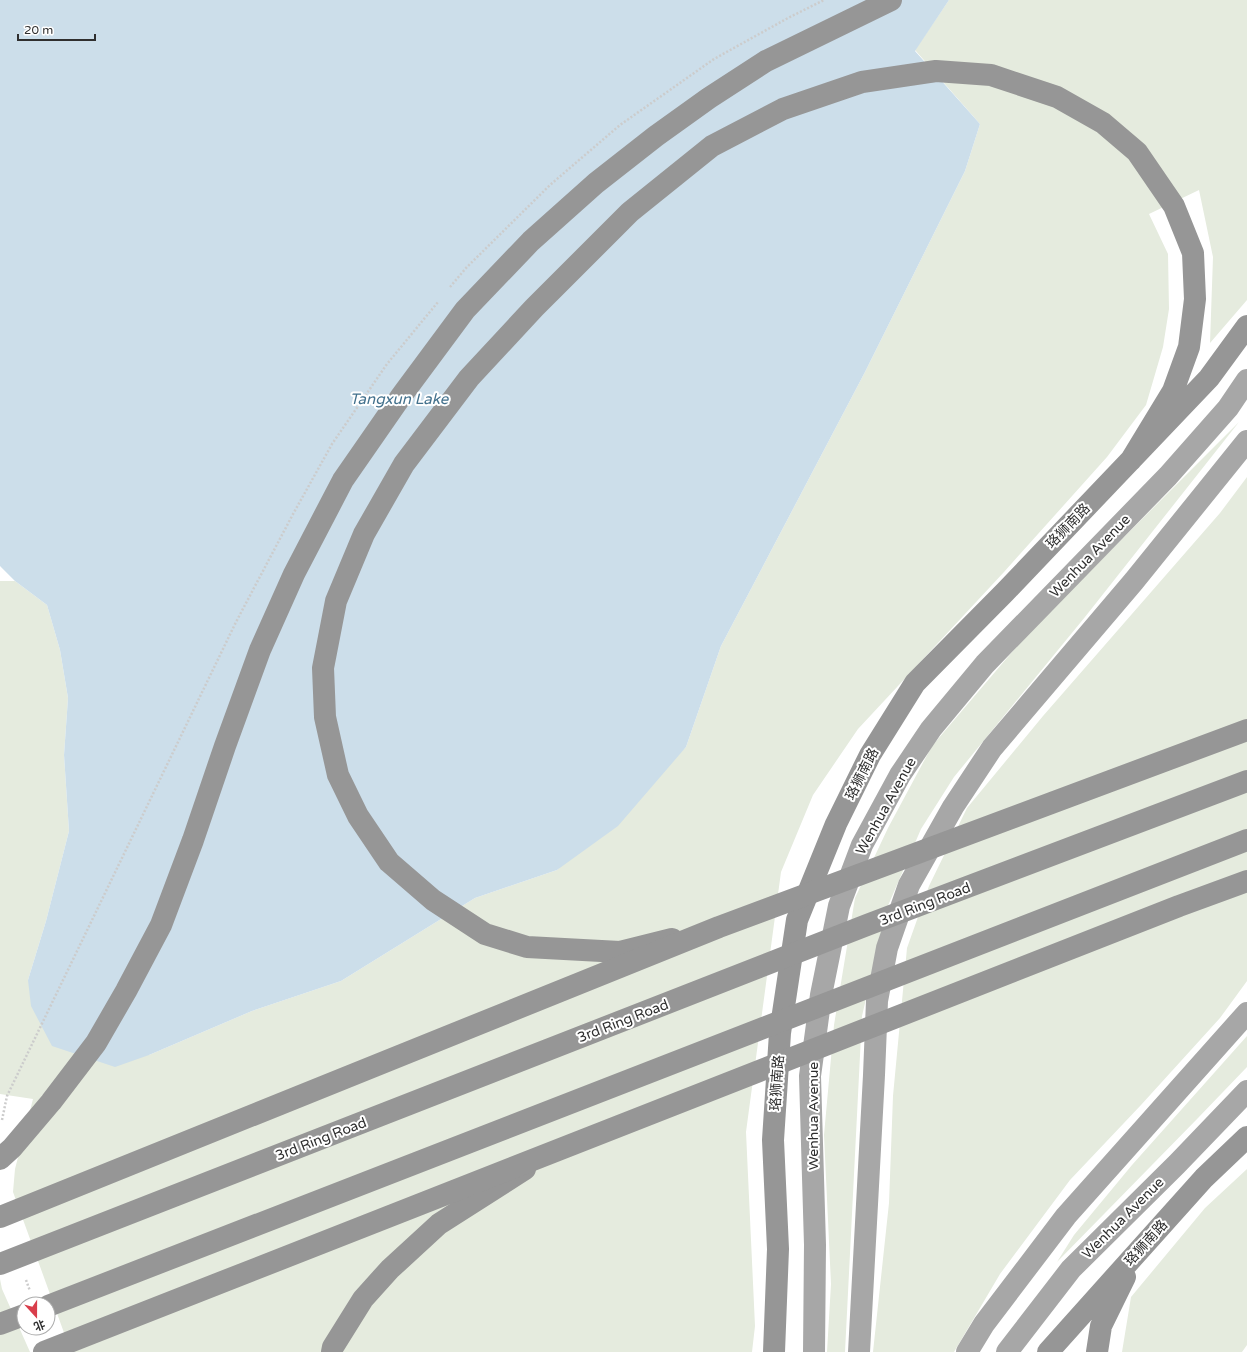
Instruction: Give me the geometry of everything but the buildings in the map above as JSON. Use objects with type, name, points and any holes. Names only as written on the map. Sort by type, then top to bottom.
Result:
[{"type":"highway","points":[[0,1159],[12,1148],[51,1102],[96,1042],[126,991],[161,925],[193,840],[260,650],[294,574],[343,480],[402,395],[465,310],[531,241],[596,183],[656,136],[709,98],[766,61],[891,0]]},
{"type":"highway","points":[[719,927],[620,952],[527,947],[485,934],[433,900],[389,862],[358,816],[338,775],[325,717],[323,668],[336,601],[364,534],[404,464],[469,378],[534,308],[630,212],[712,146],[783,109],[862,82],[936,71],[991,75],[1058,97],[1103,124],[1136,152],[1174,206],[1193,252],[1195,300],[1189,347],[1173,391],[1131,460]]},
{"type":"highway","name":"珞狮南路","points":[[774,1352],[778,1249],[773,1140],[780,1033],[797,920],[836,824],[870,755],[915,683],[1005,592],[1209,378],[1247,326]]},
{"type":"highway","points":[[0,1216],[719,927],[1247,730]]},
{"type":"highway","name":"3rd Ring Road","points":[[0,1264],[874,923],[1247,781]]},
{"type":"highway","points":[[56,1303],[1247,840]]},
{"type":"highway","points":[[44,1352],[1179,906],[1247,881]]},
{"type":"highway","name":"珞狮南路","points":[[1048,1352],[1204,1178],[1247,1137]]},
{"type":"highway","points":[[332,1352],[333,1347],[363,1299],[390,1269],[433,1229],[546,1155]]},
{"type":"highway","points":[[1096,1352],[1101,1326],[1136,1255]]},
{"type":"highway","points":[[0,1324],[16,1318]]},
{"type":"main road","name":"Wenhua Avenue","points":[[814,1352],[815,1245],[810,1076],[821,995],[839,906],[862,845],[900,775],[931,729],[985,664],[1168,476],[1228,408],[1247,380]]},
{"type":"main road","points":[[859,1352],[877,1001],[887,948],[909,885],[953,807],[992,748],[1134,581],[1247,441]]},
{"type":"main road","points":[[967,1352],[984,1324],[1066,1216],[1247,1013]]},
{"type":"main road","name":"Wenhua Avenue","points":[[1008,1352],[1071,1269],[1177,1164],[1247,1091]]},
{"type":"path","points":[[1,1125],[6,1096]]},
{"type":"shaded area","points":[[949,0],[1247,0],[1247,300],[1210,343],[1213,257],[1199,190],[1149,214],[1168,254],[1169,309],[1163,347],[1146,405],[1107,457],[1004,572],[858,729],[813,795],[781,872],[746,1132],[755,1326],[752,1352],[71,1352],[56,1311],[56,1296],[51,1296],[13,1192],[15,1169],[33,1099],[0,1094],[0,581],[15,581],[47,605],[60,650],[68,698],[64,755],[69,831],[46,921],[28,980],[149,1055],[252,1011],[341,981],[475,898],[557,870],[686,747],[721,646],[865,372],[965,171],[980,124],[915,50]]},
{"type":"shaded area","points":[[1239,422],[1085,617],[954,777],[921,829],[887,908],[862,1016],[845,1352],[827,1352],[831,1284],[824,1135],[834,1025],[855,898],[888,828],[932,746],[1030,631]]},
{"type":"shaded area","points":[[1247,477],[1247,981],[1220,1018],[1070,1180],[1000,1274],[954,1352],[873,1352],[889,1203],[893,1096],[907,948],[929,886],[967,808],[1043,716],[1220,513]]},
{"type":"shaded area","points":[[1247,1036],[1247,1067],[1057,1262],[1074,1235],[1132,1165]]},
{"type":"shaded area","points":[[1247,1169],[1247,1345],[1242,1352],[1122,1352],[1131,1297],[1205,1208]]},
{"type":"shaded area","points":[[0,1279],[2,1289],[16,1320],[16,1336],[23,1336],[30,1352],[0,1352]]},
{"type":"water","name":"Tangxun Lake","points":[[0,0],[949,0],[915,51],[980,124],[965,171],[865,372],[721,646],[686,747],[618,826],[557,870],[475,898],[341,981],[252,1011],[149,1055],[115,1067],[52,1046],[31,1006],[28,980],[46,921],[69,831],[64,755],[68,698],[60,650],[47,605],[15,581],[0,566]]}]
